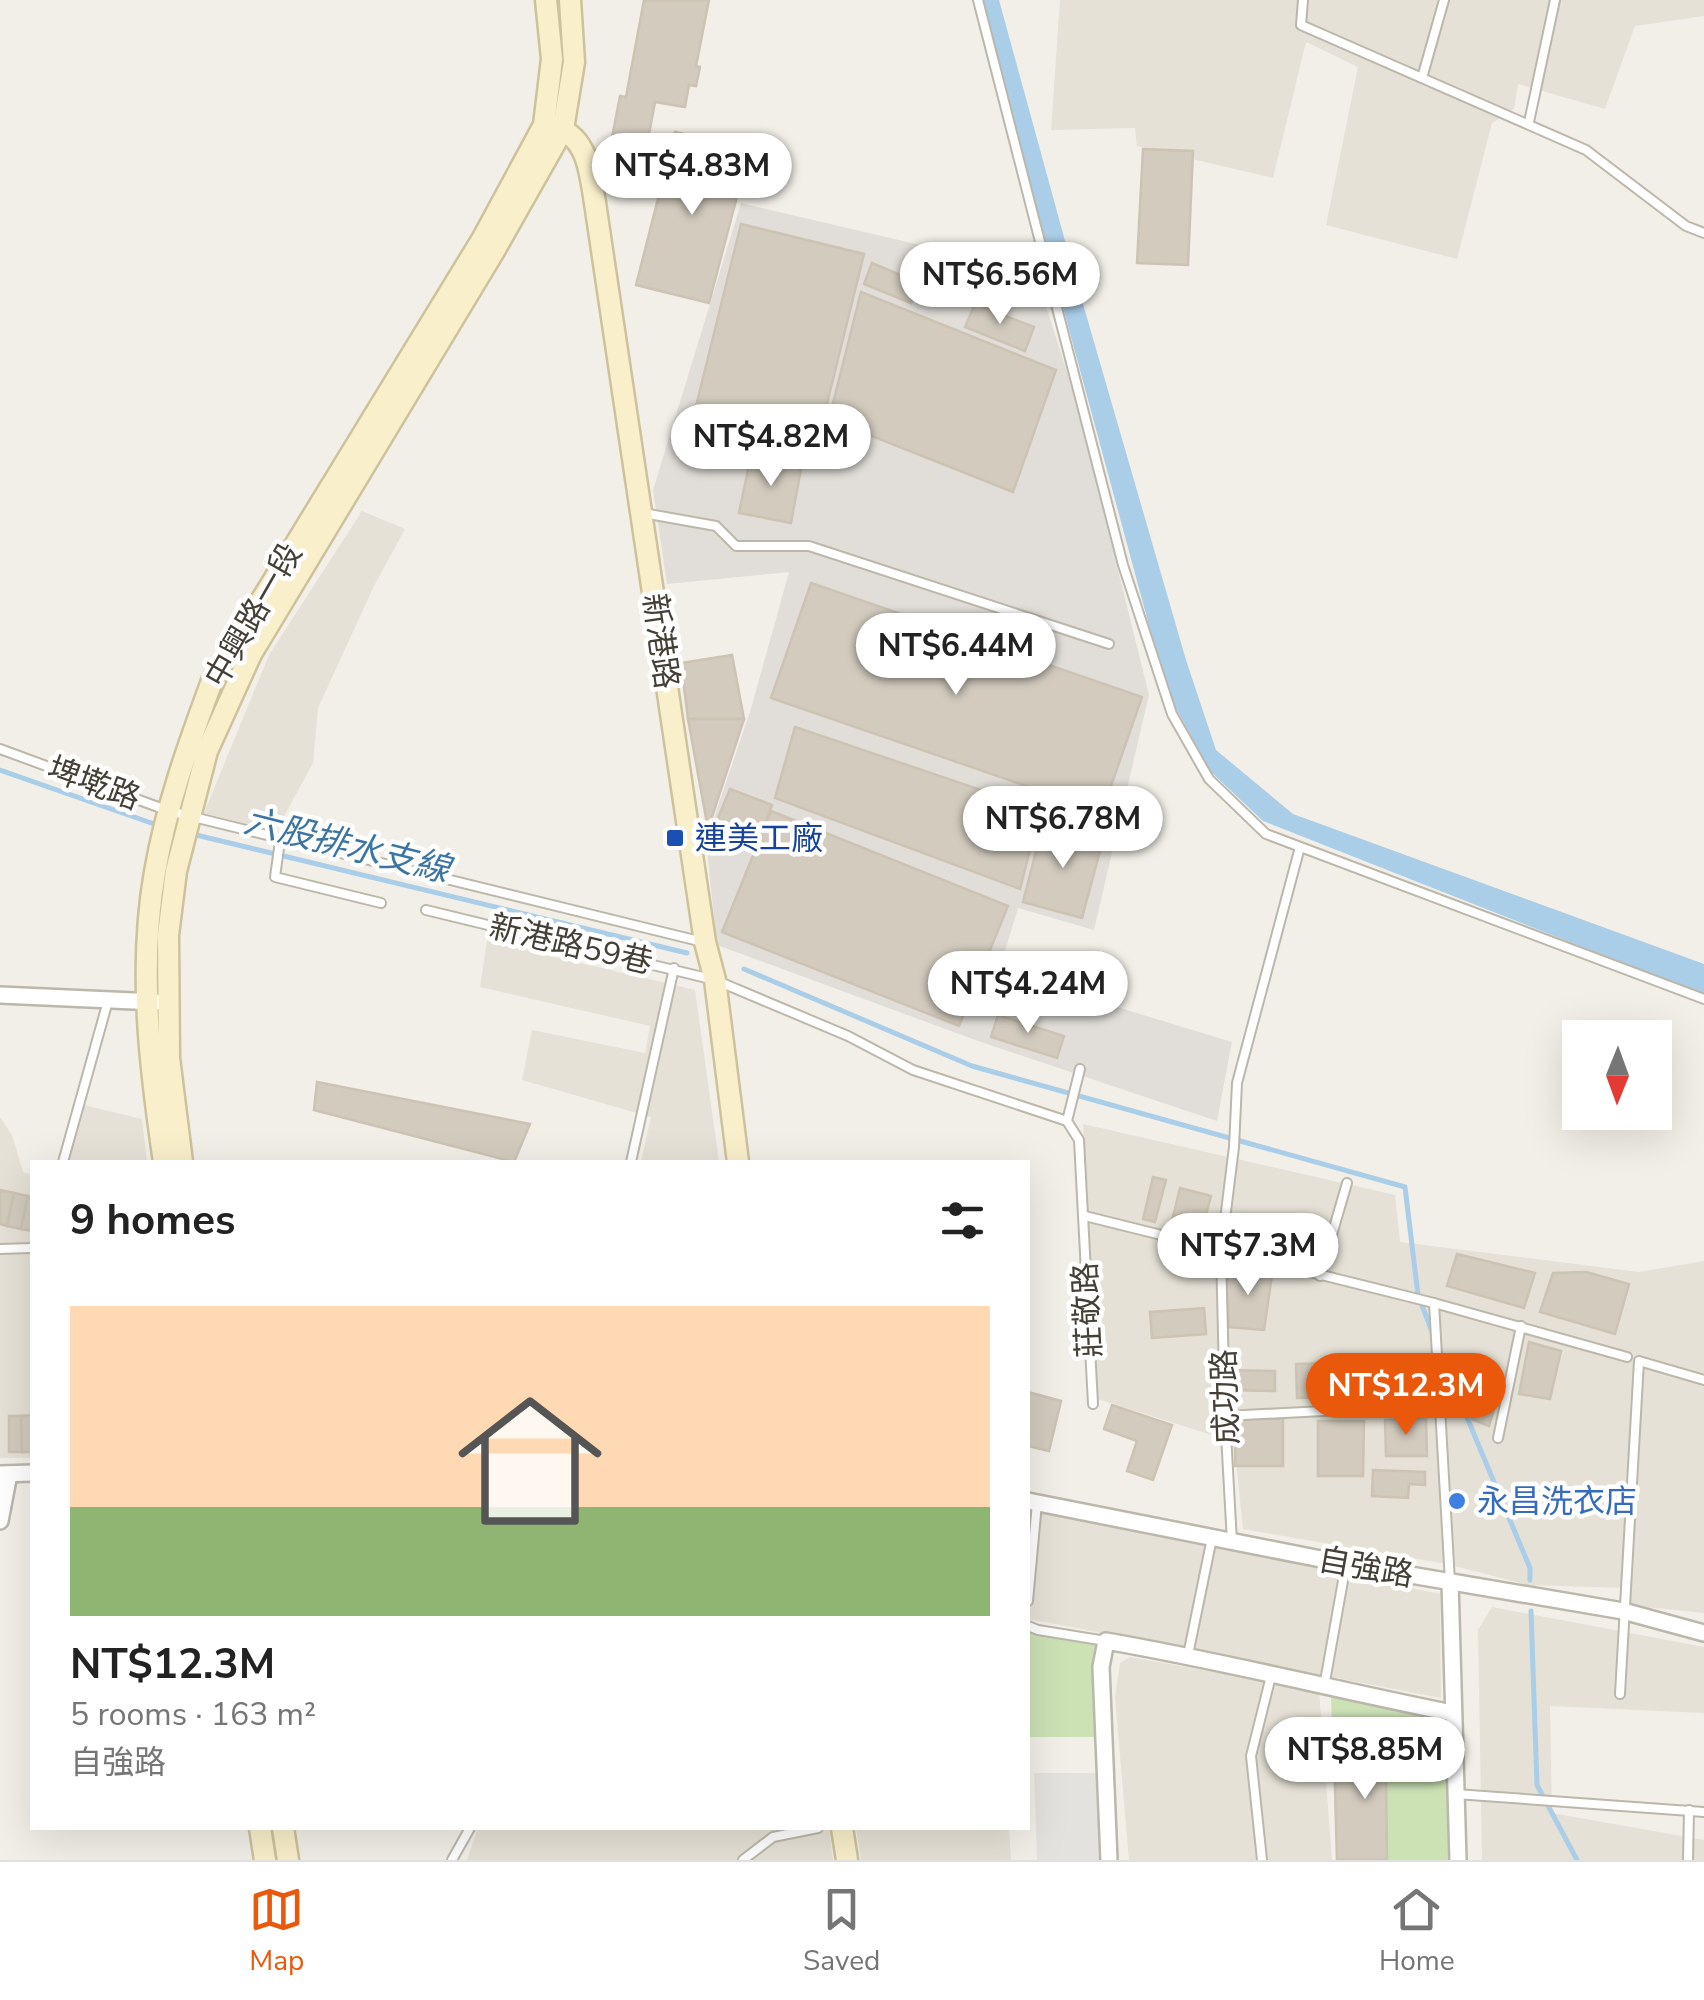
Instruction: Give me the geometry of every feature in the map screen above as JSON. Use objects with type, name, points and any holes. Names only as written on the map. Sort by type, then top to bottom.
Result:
[{"type":"main road","points":[[546,0],[554,127]]},
{"type":"main road","points":[[554,127],[574,62],[570,0]]},
{"type":"main road","name":"新港路","points":[[554,127],[580,143],[588,166],[704,942],[716,980],[738,1160]]},
{"type":"main road","name":"中興路一段","points":[[164,1160],[150,1062],[157,1002],[154,874],[179,813],[188,745],[212,681],[554,127]]},
{"type":"main road","name":"中興路一段","points":[[157,1002],[169,1058],[182,1160]]},
{"type":"main road","points":[[260,1830],[265,1860]]},
{"type":"main road","points":[[284,1830],[288,1860]]},
{"type":"main road","points":[[842,1830],[847,1860]]},
{"type":"street","points":[[0,995],[157,1002]]},
{"type":"street","points":[[0,1521],[4,1474],[30,1473]]},
{"type":"street","name":"自強路","points":[[1032,1502],[1346,1564],[1623,1611],[1704,1632]]},
{"type":"street","points":[[1450,1582],[1458,1860]]},
{"type":"street","points":[[1109,1860],[1101,1667],[1106,1640],[1452,1714]]},
{"type":"lane","points":[[978,0],[1124,564],[1172,714],[1209,779],[1266,834],[1704,999]]},
{"type":"lane","points":[[1303,0],[1301,25],[1586,150],[1686,226],[1704,232]]},
{"type":"lane","points":[[1422,78],[1444,0]]},
{"type":"lane","points":[[1529,122],[1555,0]]},
{"type":"lane","points":[[642,512],[716,526],[736,546],[809,546],[1109,644]]},
{"type":"lane","name":"埤墘路","points":[[0,748],[179,813],[280,841],[704,942]]},
{"type":"lane","points":[[280,841],[275,878],[381,903]]},
{"type":"lane","name":"成功路","points":[[1232,1542],[1224,1416],[1221,1252],[1234,1146],[1236,1084],[1300,847]]},
{"type":"lane","name":"新港路59巷","points":[[426,910],[716,980],[848,1036],[913,1070],[1066,1122]]},
{"type":"lane","points":[[631,1160],[674,968]]},
{"type":"lane","points":[[64,1160],[108,1000]]},
{"type":"lane","points":[[1066,1122],[1080,1069]]},
{"type":"lane","name":"莊敬路","points":[[1066,1122],[1080,1140],[1093,1404]]},
{"type":"lane","points":[[1320,1276],[1347,1183]]},
{"type":"lane","points":[[1085,1216],[1432,1302],[1627,1357]]},
{"type":"lane","points":[[0,1248],[30,1248]]},
{"type":"lane","points":[[1432,1302],[1450,1582]]},
{"type":"lane","points":[[1498,1438],[1521,1326]]},
{"type":"lane","points":[[1620,1694],[1639,1361],[1704,1380]]},
{"type":"lane","points":[[1224,1416],[1440,1405]]},
{"type":"lane","points":[[1030,1552],[1032,1502]]},
{"type":"lane","points":[[1188,1655],[1212,1538]]},
{"type":"lane","points":[[1324,1688],[1346,1564]]},
{"type":"lane","points":[[1030,1627],[1106,1640]]},
{"type":"lane","points":[[1262,1860],[1251,1756],[1272,1676]]},
{"type":"lane","points":[[1456,1794],[1704,1812]]},
{"type":"lane","points":[[1688,1860],[1689,1810]]},
{"type":"lane","points":[[452,1860],[469,1830]]},
{"type":"lane","points":[[743,1860],[772,1837],[808,1830]]},
{"type":"shaded area","points":[[1060,0],[1704,0],[1704,16],[1635,26],[1605,109],[1518,84],[1514,109],[1492,123],[1457,259],[1326,225],[1358,67],[1306,42],[1273,178],[1137,146],[1135,128],[1051,130]]},
{"type":"shaded area","points":[[741,203],[1035,272],[1075,397],[1149,695],[1094,930],[1018,908],[999,971],[1232,1042],[1217,1121],[978,1041],[717,945],[706,841],[750,712],[789,572],[667,584],[653,490]]},
{"type":"shaded area","points":[[362,511],[405,529],[318,708],[313,763],[276,831],[204,813],[269,655]]},
{"type":"shaded area","points":[[487,941],[695,990],[719,1160],[641,1160],[651,1117],[522,1080],[532,1030],[645,1053],[650,1026],[480,987]]},
{"type":"shaded area","points":[[83,1105],[142,1119],[147,1160],[68,1160]]},
{"type":"shaded area","points":[[0,1117],[12,1135],[23,1172],[30,1174],[30,1458],[0,1458]]},
{"type":"shaded area","points":[[1083,1124],[1395,1195],[1400,1242],[1639,1272],[1704,1261],[1704,1613],[1627,1605],[1625,1588],[1528,1585],[1447,1564],[1243,1529],[1234,1442],[1098,1399]]},
{"type":"shaded area","points":[[1040,1511],[1440,1594],[1441,1698],[1030,1619]]},
{"type":"shaded area","points":[[1492,1607],[1704,1647],[1704,1713],[1550,1706],[1552,1813],[1704,1840],[1704,1860],[1482,1860],[1478,1630]]},
{"type":"shaded area","points":[[1130,1657],[1319,1691],[1332,1860],[1129,1860],[1115,1697],[1120,1663]]},
{"type":"shaded area","points":[[1034,1773],[1099,1773],[1104,1860],[1037,1860]]},
{"type":"shaded area","points":[[477,1830],[829,1830],[833,1860],[467,1860]]},
{"type":"shaded area","points":[[856,1830],[1009,1830],[1011,1860],[861,1860]]},
{"type":"green space","points":[[1030,1630],[1096,1642],[1095,1737],[1030,1737]]},
{"type":"green space","points":[[1331,1696],[1447,1718],[1452,1860],[1337,1860]]},
{"type":"water","points":[[980,0],[999,0],[1186,660],[1216,750],[1293,814],[1704,964],[1704,995],[1263,821],[1211,772],[1167,692]]},
{"type":"building","points":[[644,0],[709,0],[696,86],[689,85],[685,107],[655,102],[642,171],[607,164],[620,96],[626,97]]},
{"type":"building","points":[[675,132],[749,151],[709,303],[636,285]]},
{"type":"building","points":[[1143,149],[1193,151],[1188,265],[1137,263]]},
{"type":"building","points":[[741,224],[864,254],[819,436],[696,406]]},
{"type":"building","points":[[872,263],[919,283],[911,303],[864,284]]},
{"type":"building","points":[[861,292],[1056,370],[1013,492],[829,419]]},
{"type":"building","points":[[975,304],[1034,327],[1025,351],[965,327]]},
{"type":"building","points":[[751,455],[802,464],[791,523],[739,513]]},
{"type":"building","points":[[811,583],[1142,697],[1102,812],[771,698]]},
{"type":"building","points":[[732,655],[744,719],[688,719],[681,663]]},
{"type":"building","points":[[688,719],[744,719],[708,829]]},
{"type":"building","points":[[795,727],[1040,810],[1020,889],[775,798]]},
{"type":"building","points":[[730,789],[772,805],[758,841],[715,825]]},
{"type":"building","points":[[771,811],[1008,906],[959,1026],[722,932]]},
{"type":"building","points":[[1043,824],[1103,840],[1082,918],[1023,902]]},
{"type":"building","points":[[998,1015],[1064,1036],[1057,1058],[991,1037]]},
{"type":"building","points":[[317,1082],[530,1124],[515,1160],[506,1160],[314,1110]]},
{"type":"building","points":[[1153,1177],[1166,1180],[1155,1222],[1143,1219]]},
{"type":"building","points":[[1180,1188],[1211,1196],[1200,1237],[1170,1229]]},
{"type":"building","points":[[0,1190],[14,1193],[7,1226],[0,1224]]},
{"type":"building","points":[[14,1193],[28,1196],[21,1229],[7,1226]]},
{"type":"building","points":[[28,1196],[30,1231],[21,1229]]},
{"type":"building","points":[[1457,1254],[1535,1273],[1524,1308],[1447,1286]]},
{"type":"building","points":[[1237,1266],[1272,1275],[1264,1330],[1229,1327],[1226,1282]]},
{"type":"building","points":[[1586,1272],[1629,1284],[1615,1334],[1540,1312],[1553,1273]]},
{"type":"building","points":[[1204,1308],[1206,1334],[1152,1338],[1150,1312]]},
{"type":"building","points":[[1529,1342],[1561,1351],[1550,1399],[1519,1394]]},
{"type":"building","points":[[1336,1357],[1355,1357],[1355,1406],[1336,1406]]},
{"type":"building","points":[[1332,1363],[1333,1397],[1297,1398],[1296,1364]]},
{"type":"building","points":[[1423,1365],[1424,1398],[1383,1399],[1382,1366]]},
{"type":"building","points":[[1230,1370],[1275,1371],[1275,1391],[1229,1390]]},
{"type":"building","points":[[1466,1379],[1500,1388],[1489,1426],[1472,1419],[1462,1392]]},
{"type":"building","points":[[1030,1393],[1061,1401],[1049,1451],[1030,1446]]},
{"type":"building","points":[[1112,1405],[1172,1425],[1153,1480],[1127,1471],[1137,1441],[1104,1429]]},
{"type":"building","points":[[30,1415],[30,1452],[22,1452],[21,1416]]},
{"type":"building","points":[[9,1416],[21,1416],[22,1452],[9,1452]]},
{"type":"building","points":[[1235,1418],[1283,1419],[1283,1466],[1235,1466]]},
{"type":"building","points":[[1426,1419],[1427,1456],[1386,1456],[1385,1420]]},
{"type":"building","points":[[1318,1421],[1364,1421],[1363,1476],[1318,1476]]},
{"type":"building","points":[[1373,1470],[1425,1472],[1425,1485],[1409,1484],[1408,1498],[1372,1496]]},
{"type":"building","points":[[1334,1752],[1402,1754],[1413,1759],[1414,1771],[1408,1777],[1386,1779],[1387,1860],[1337,1860]]},
{"type":"waterway","name":"六股排水支線","points":[[0,770],[157,825]]},
{"type":"waterway","name":"六股排水支線","points":[[192,834],[687,953]]},
{"type":"waterway","points":[[744,969],[972,1066],[1405,1187],[1418,1295],[1433,1334]]},
{"type":"waterway","points":[[1440,1353],[1530,1568],[1530,1580]]},
{"type":"waterway","points":[[1531,1611],[1537,1785],[1577,1860]]},
{"type":"place","name":"連美工廠","points":[[675,838]]},
{"type":"place","name":"永昌洗衣店","points":[[1457,1501]]}]
